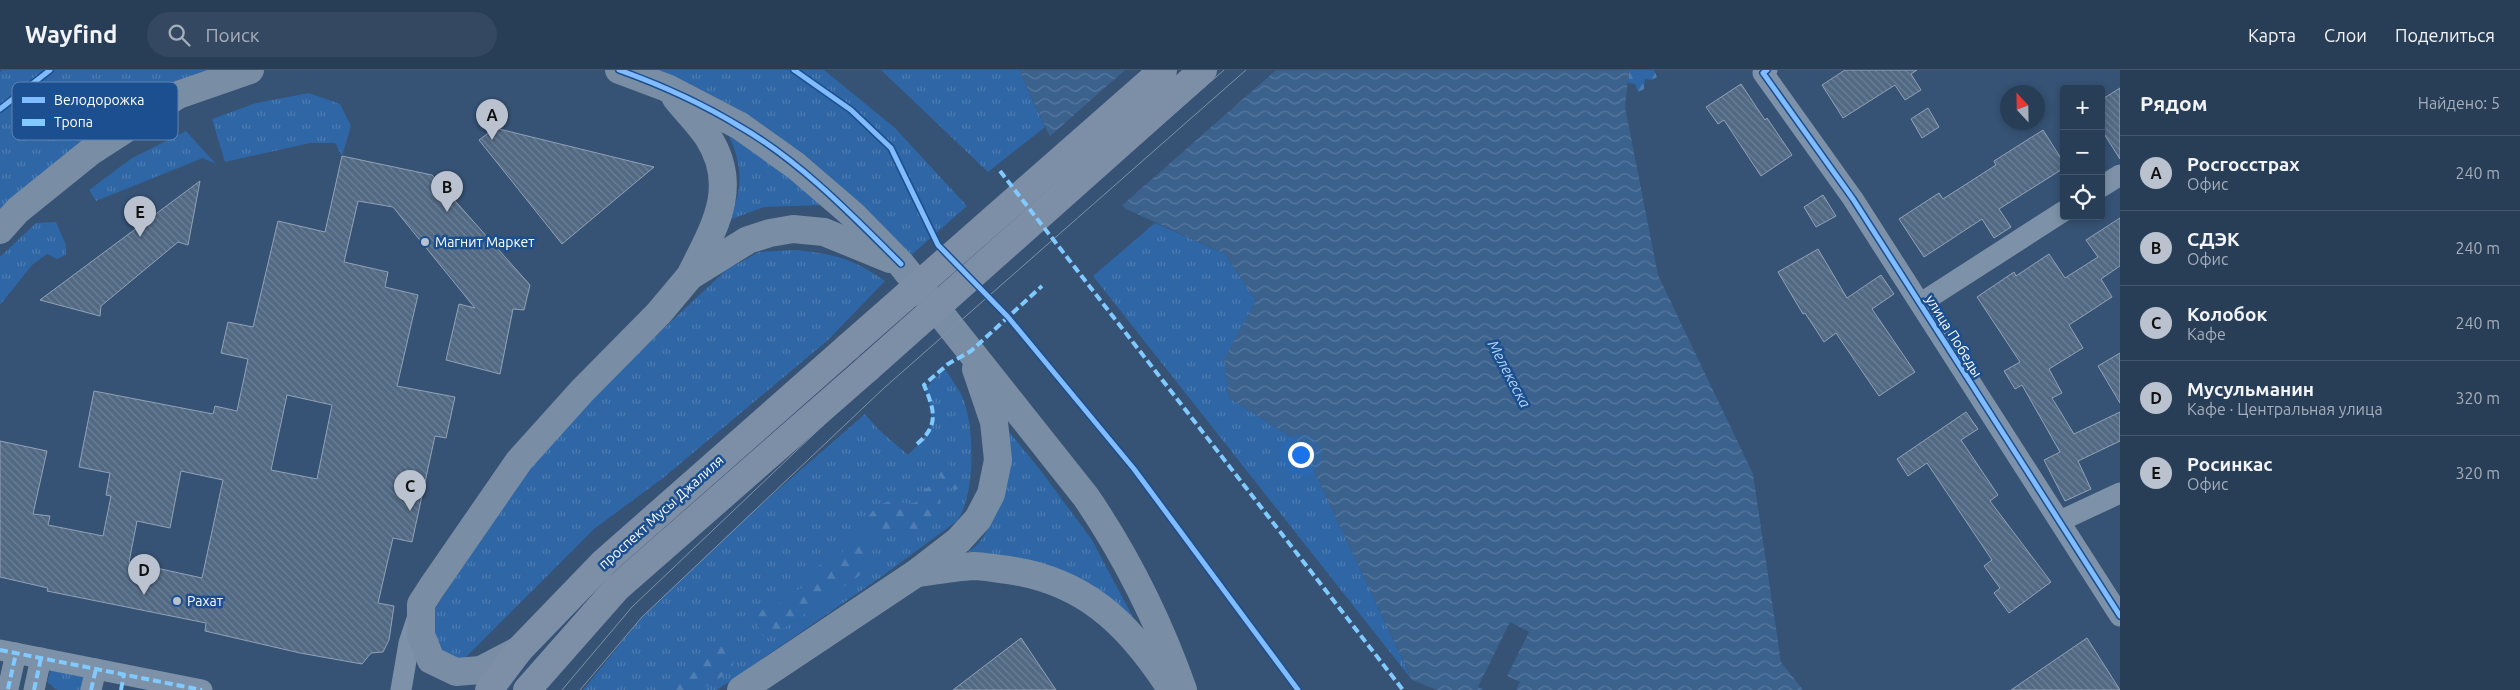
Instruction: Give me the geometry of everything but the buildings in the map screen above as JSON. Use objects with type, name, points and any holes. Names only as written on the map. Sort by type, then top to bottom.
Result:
[{"type":"main road","points":[[178,95],[250,70]]},
{"type":"main road","points":[[619,70],[667,88],[740,126],[796,166],[853,215],[901,264],[1086,497],[1109,531],[1142,591],[1183,690]]},
{"type":"main road","name":"проспект Мусы Джалиля","points":[[489,690],[518,650],[603,563],[1164,70]]},
{"type":"main road","name":"проспект Мусы Джалиля","points":[[527,690],[616,588],[867,369],[1203,70]]},
{"type":"main road","points":[[518,650],[481,670],[456,672],[431,660],[421,635],[422,604],[519,461],[582,391],[659,313],[690,276],[717,222],[723,183],[720,163],[708,137],[667,88]]},
{"type":"main road","points":[[0,230],[18,210],[90,152],[108,140]]},
{"type":"main road","points":[[690,276],[748,240],[770,232],[793,229],[824,232],[901,264]]},
{"type":"main road","points":[[741,690],[915,574],[960,540],[978,519],[992,494],[998,460],[994,422],[970,351]]},
{"type":"main road","points":[[915,574],[974,566],[1030,572],[1082,593],[1121,624],[1155,664],[1172,690]]},
{"type":"street","name":"улица Победы","points":[[1765,71],[1853,199],[1921,303],[1984,405],[2120,616]]},
{"type":"street","points":[[2105,184],[2120,175]]},
{"type":"street","points":[[1921,303],[2060,214]]},
{"type":"street","points":[[2060,521],[2120,493]]},
{"type":"street","points":[[401,690],[409,643],[422,604]]},
{"type":"street","points":[[0,688],[9,690],[8,652],[96,669],[122,682],[202,690]]},
{"type":"street","points":[[34,690],[42,658]]},
{"type":"street","points":[[91,690],[96,669]]},
{"type":"green space","points":[[2,70],[227,70],[178,101],[178,82],[12,82],[12,140],[115,140],[0,212],[0,72]]},
{"type":"green space","points":[[641,70],[824,70],[895,128],[967,206],[908,258]]},
{"type":"green space","points":[[881,70],[1019,70],[1045,127],[988,172]]},
{"type":"green space","points":[[1629,70],[1654,70],[1657,77],[1652,80],[1645,79],[1644,89],[1638,92],[1635,84],[1628,83]]},
{"type":"green space","points":[[309,93],[340,104],[351,126],[342,156],[335,143],[310,143],[225,162],[212,119],[256,103]]},
{"type":"green space","points":[[186,131],[216,164],[203,158],[96,201],[89,190],[132,158],[168,140],[178,140],[178,135]]},
{"type":"green space","points":[[729,136],[759,153],[824,205],[764,207],[729,220],[739,188],[739,168]]},
{"type":"green space","points":[[56,222],[66,245],[66,255],[57,259],[47,254],[32,265],[0,305],[0,257],[36,223]]},
{"type":"green space","points":[[1155,223],[1225,254],[1256,301],[1225,359],[1229,398],[1301,443],[1412,680],[1093,276]]},
{"type":"green space","points":[[795,250],[842,258],[885,281],[828,340],[663,478],[594,529],[459,664],[434,655],[427,621],[496,514],[529,469],[598,390],[726,270],[759,252]]},
{"type":"green space","points":[[945,369],[962,396],[971,441],[972,460],[968,495],[957,521],[881,577],[717,690],[583,690],[642,617],[750,514],[865,414],[878,429],[908,455],[924,439],[931,425],[931,410],[925,389]]},
{"type":"green space","points":[[998,418],[1041,471],[1092,540],[1146,642],[996,555],[968,552],[981,540],[989,526],[995,509],[999,472]]},
{"type":"green space","points":[[944,456],[960,487],[956,490],[949,487],[933,469],[934,458]]},
{"type":"green space","points":[[932,485],[939,494],[942,514],[933,525],[917,531],[870,534],[867,546],[869,558],[859,576],[774,635],[766,638],[760,633],[757,617],[762,610],[779,604],[786,594],[803,588],[813,570],[841,556],[845,545],[863,534],[864,524],[873,510],[887,502],[914,503],[919,499],[923,490]]},
{"type":"green space","points":[[729,639],[735,644],[733,665],[724,675],[701,690],[672,690],[681,675],[688,668],[713,648]]},
{"type":"green space","points":[[69,670],[85,678],[82,690],[57,690],[47,682],[50,671]]},
{"type":"water","name":"Мелекеска","points":[[1019,70],[1629,70],[1625,107],[1658,275],[1753,474],[1781,662],[1803,690],[1437,690],[1412,680],[1301,443],[1229,398],[1224,359],[1256,301],[1225,254],[1126,209],[1050,137]]},
{"type":"pier","points":[[1125,70],[1276,70],[1120,207],[1048,138]]},
{"type":"pier","points":[[1510,622],[1529,632],[1507,676],[1520,682],[1516,690],[1485,690],[1478,687]]},
{"type":"tram line","points":[[562,690],[632,607],[874,377],[1224,70]]},
{"type":"tram line","points":[[580,690],[642,617],[884,388],[1246,70]]},
{"type":"marked path","points":[[1000,171],[1403,690]]},
{"type":"marked path","points":[[917,444],[929,430],[933,416],[924,385],[948,364],[971,351],[1042,286]]},
{"type":"marked path","points":[[0,650],[202,690]]},
{"type":"marked path","points":[[8,689],[16,653]]},
{"type":"marked path","points":[[34,690],[41,658]]},
{"type":"marked path","points":[[91,690],[96,669]]},
{"type":"marked path","points":[[121,690],[124,674]]},
{"type":"cycle path","points":[[35,82],[50,70]]},
{"type":"cycle path","points":[[619,70],[695,102],[725,118],[783,155],[824,189],[901,264]]},
{"type":"cycle path","points":[[794,70],[851,110],[891,148],[938,245],[1008,317],[1134,469],[1298,690]]},
{"type":"cycle path","points":[[1767,70],[1763,73],[1853,199],[2120,616]]},
{"type":"cycle path","points":[[0,109],[12,100]]},
{"type":"place","name":"Росгосстрах","points":[[492,140]]},
{"type":"place","name":"СДЭК","points":[[447,212]]},
{"type":"place","name":"Росинкас","points":[[140,237]]},
{"type":"place","name":"Магнит Маркет","points":[[425,242]]},
{"type":"place","name":"Колобок","points":[[410,511]]},
{"type":"place","name":"Мусульманин","points":[[144,595]]},
{"type":"place","name":"Рахат","points":[[177,601]]}]
